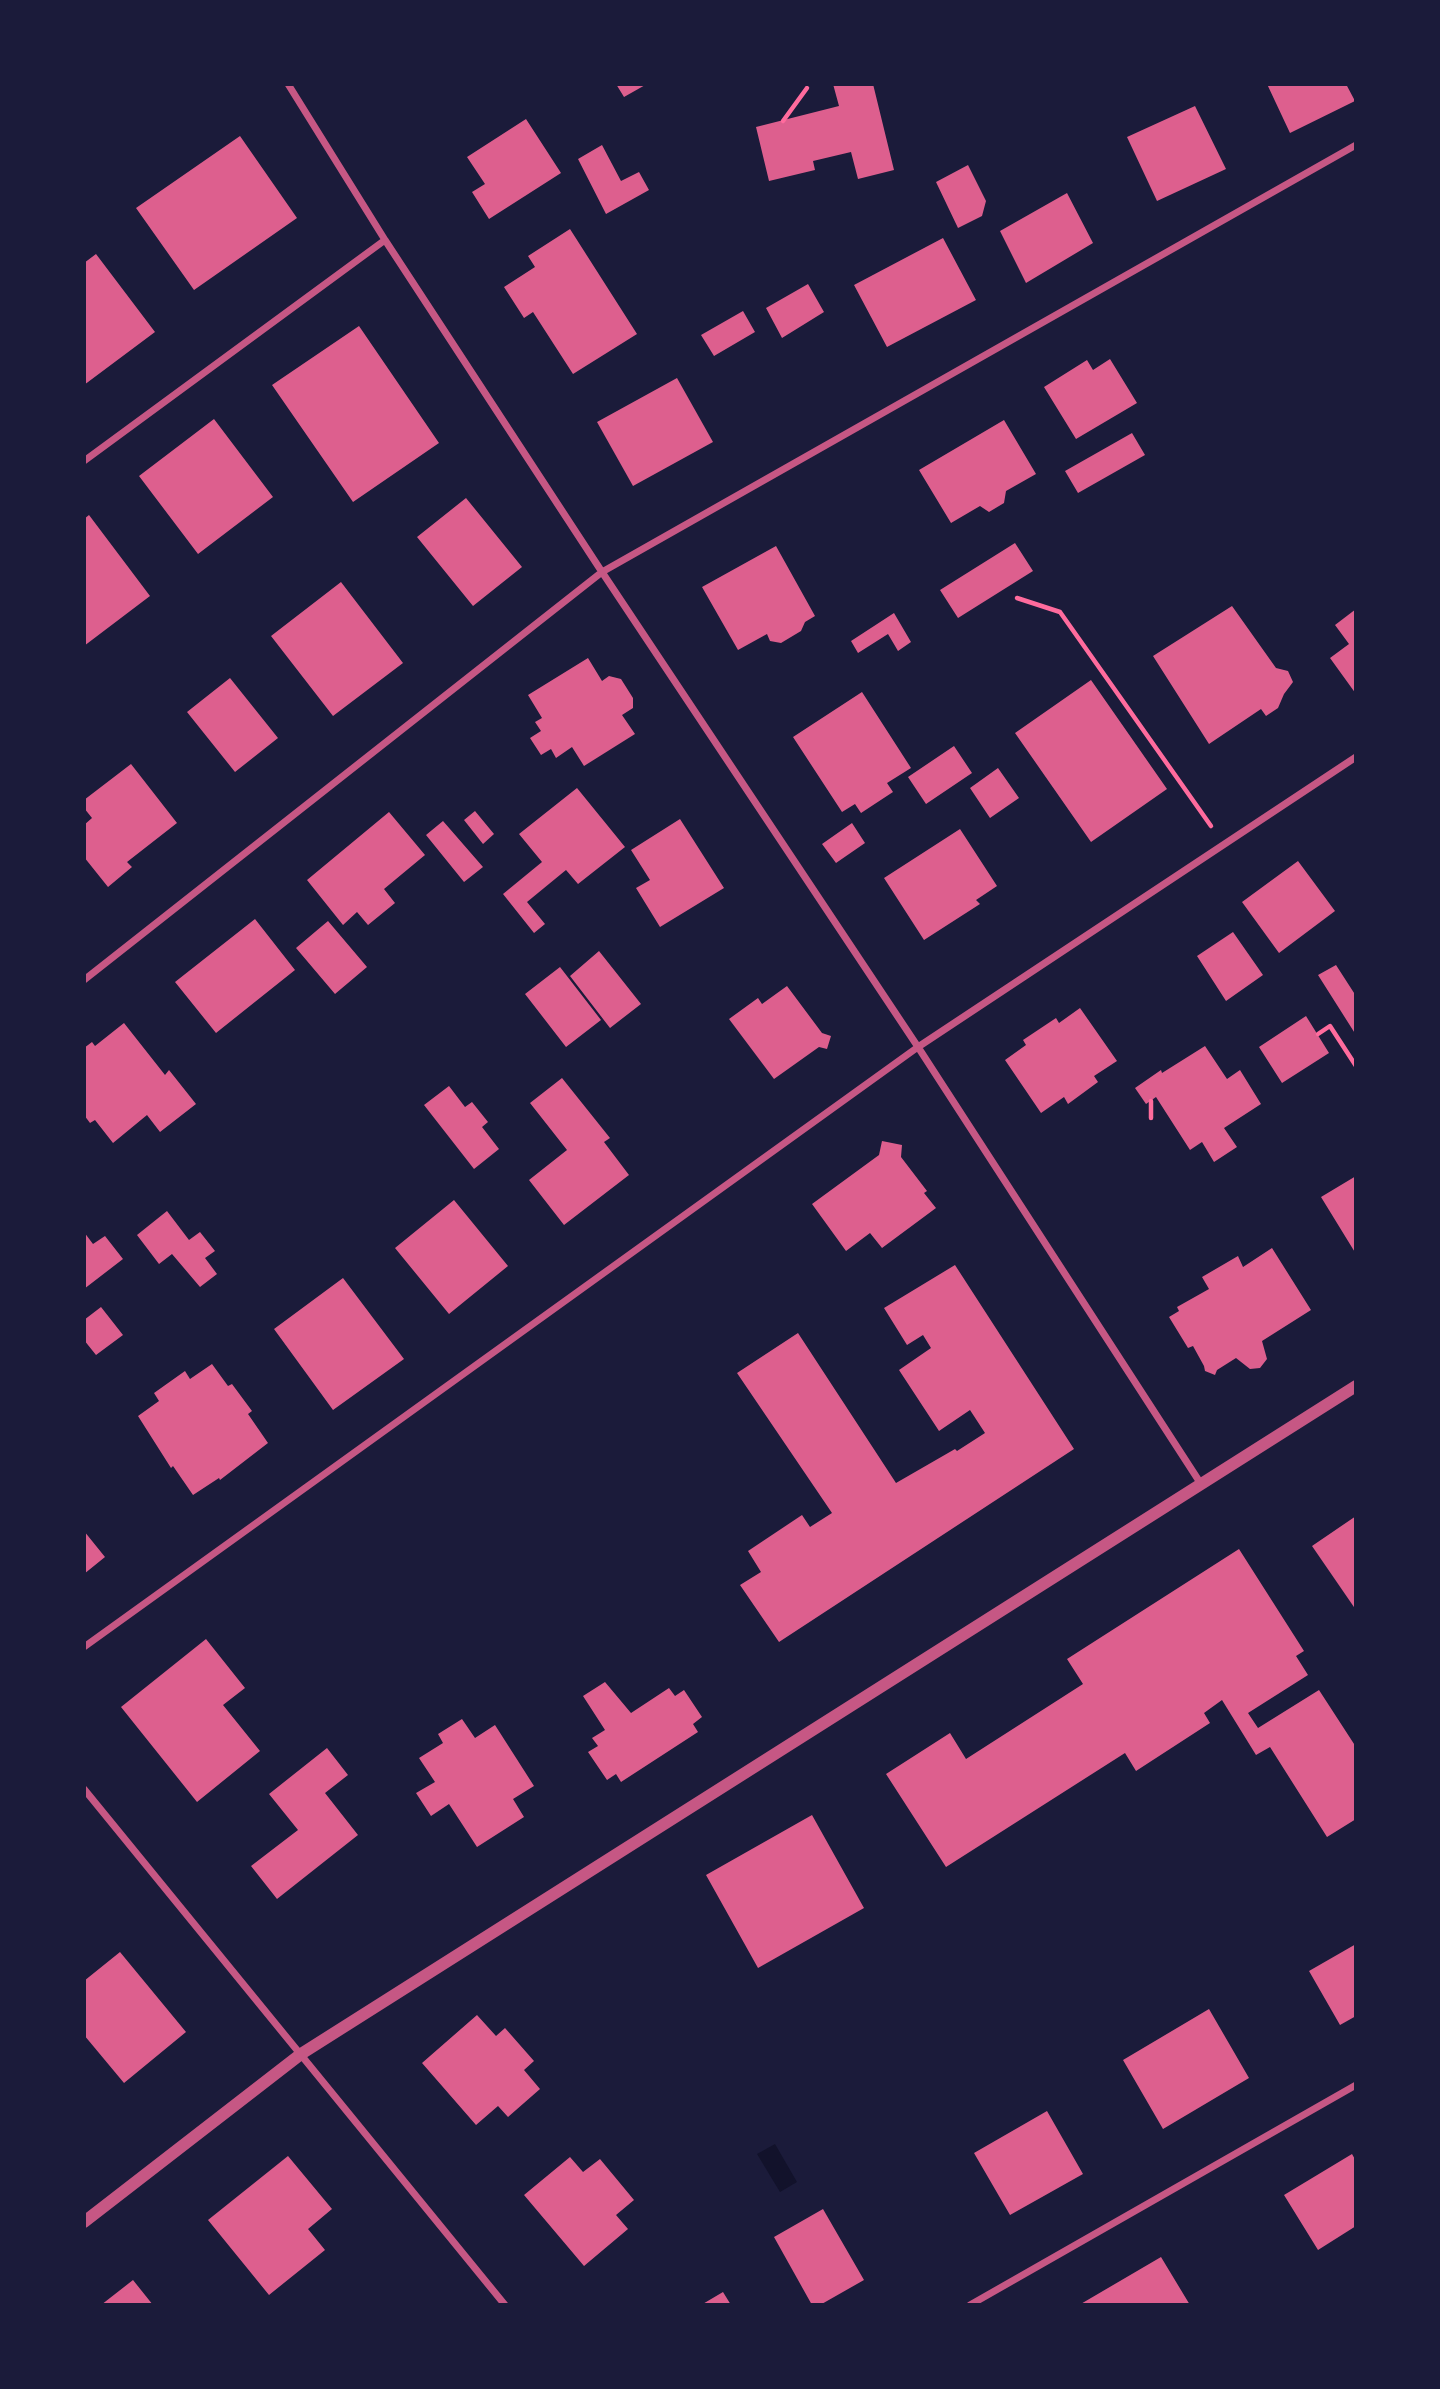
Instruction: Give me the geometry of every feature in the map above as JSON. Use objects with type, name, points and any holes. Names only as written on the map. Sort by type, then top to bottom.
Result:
[{"type":"street","points":[[288,84],[385,240],[918,1047],[1201,1483]]},
{"type":"street","points":[[84,980],[602,572],[1356,145]]},
{"type":"street","points":[[84,460],[385,240]]},
{"type":"street","points":[[84,1647],[918,1047],[1356,757]]},
{"type":"street","points":[[84,2222],[301,2054],[1356,1386]]},
{"type":"street","points":[[84,1789],[505,2305]]},
{"type":"street","points":[[970,2305],[1356,2084]]},
{"type":"path","points":[[783,121],[807,88]]},
{"type":"path","points":[[1017,598],[1060,612],[1205,817]]},
{"type":"path","points":[[1318,1034],[1330,1026],[1356,1066]]},
{"type":"path","points":[[1151,1101],[1151,1118]]},
{"type":"shaded area","points":[[775,2144],[797,2182],[780,2192],[757,2154]]},
{"type":"building","points":[[616,84],[647,84],[624,97]]},
{"type":"building","points":[[833,84],[873,84],[894,170],[858,179],[851,152],[813,161],[815,170],[769,181],[756,127],[839,106]]},
{"type":"building","points":[[1267,84],[1346,84],[1355,101],[1290,133]]},
{"type":"building","points":[[1195,106],[1226,169],[1157,201],[1127,137]]},
{"type":"building","points":[[526,119],[561,173],[489,219],[472,192],[485,184],[467,157]]},
{"type":"building","points":[[240,136],[297,218],[194,290],[136,208]]},
{"type":"building","points":[[602,145],[621,181],[639,172],[649,190],[606,214],[578,159]]},
{"type":"building","points":[[968,165],[986,201],[982,216],[958,228],[936,182]]},
{"type":"building","points":[[1067,193],[1093,243],[1026,283],[1000,231]]},
{"type":"building","points":[[570,229],[637,334],[573,374],[533,312],[524,318],[504,287],[535,267],[528,256]]},
{"type":"building","points":[[943,238],[976,300],[887,347],[854,285]]},
{"type":"building","points":[[96,254],[155,332],[84,385],[84,263]]},
{"type":"building","points":[[808,284],[824,312],[782,338],[766,308]]},
{"type":"building","points":[[743,311],[755,332],[714,356],[701,335]]},
{"type":"building","points":[[359,326],[439,443],[353,502],[272,385]]},
{"type":"building","points":[[1110,359],[1137,403],[1076,439],[1044,387],[1087,360],[1093,370]]},
{"type":"building","points":[[677,378],[713,442],[633,486],[597,422]]},
{"type":"building","points":[[214,419],[273,497],[198,554],[139,476]]},
{"type":"building","points":[[1004,420],[1036,474],[1006,491],[1004,503],[989,512],[980,506],[951,523],[919,470]]},
{"type":"building","points":[[1132,433],[1145,455],[1078,493],[1065,471]]},
{"type":"building","points":[[466,498],[522,567],[473,606],[417,537]]},
{"type":"building","points":[[89,515],[150,596],[84,646],[84,519]]},
{"type":"building","points":[[1015,543],[1033,571],[958,618],[940,590]]},
{"type":"building","points":[[776,546],[815,616],[805,622],[801,631],[781,643],[770,641],[767,634],[738,650],[702,587]]},
{"type":"building","points":[[341,582],[403,663],[333,716],[271,636]]},
{"type":"building","points":[[1232,606],[1276,668],[1288,671],[1293,682],[1278,708],[1266,716],[1261,709],[1209,744],[1153,656]]},
{"type":"building","points":[[1356,609],[1356,694],[1330,658],[1349,644],[1335,625]]},
{"type":"building","points":[[894,613],[911,642],[898,651],[888,634],[858,653],[851,641]]},
{"type":"building","points":[[588,658],[602,681],[609,676],[621,679],[633,698],[633,708],[622,715],[635,734],[584,766],[572,747],[556,758],[551,749],[541,755],[530,738],[541,731],[535,722],[542,718],[528,695]]},
{"type":"building","points":[[230,678],[278,738],[235,772],[187,712]]},
{"type":"building","points":[[1091,680],[1167,789],[1091,842],[1015,733]]},
{"type":"building","points":[[862,692],[911,768],[887,783],[893,792],[861,813],[855,804],[842,812],[793,737]]},
{"type":"building","points":[[954,746],[972,773],[926,804],[908,777]]},
{"type":"building","points":[[131,764],[177,823],[127,862],[132,867],[108,887],[84,857],[84,825],[92,818],[84,808],[84,800]]},
{"type":"building","points":[[998,768],[1019,798],[990,818],[970,788]]},
{"type":"building","points":[[577,788],[625,847],[578,884],[566,870],[527,902],[545,924],[534,933],[503,894],[542,862],[519,834]]},
{"type":"building","points":[[475,811],[494,834],[483,844],[464,820]]},
{"type":"building","points":[[389,812],[425,855],[384,889],[395,903],[368,925],[357,912],[343,925],[307,880]]},
{"type":"building","points":[[680,819],[724,888],[660,927],[636,888],[650,880],[631,850]]},
{"type":"building","points":[[443,821],[483,867],[464,882],[426,835]]},
{"type":"building","points":[[852,823],[865,843],[836,863],[822,844]]},
{"type":"building","points":[[960,829],[997,886],[976,900],[980,904],[924,940],[884,878]]},
{"type":"building","points":[[1298,861],[1335,911],[1279,953],[1242,902]]},
{"type":"building","points":[[255,919],[295,970],[216,1033],[175,982]]},
{"type":"building","points":[[328,921],[367,967],[335,994],[296,948]]},
{"type":"building","points":[[1233,932],[1263,975],[1226,1001],[1197,956]]},
{"type":"building","points":[[599,951],[641,1004],[610,1028],[570,976]]},
{"type":"building","points":[[1336,965],[1356,996],[1356,1035],[1318,975]]},
{"type":"building","points":[[560,967],[601,1020],[566,1047],[525,994]]},
{"type":"building","points":[[787,986],[822,1033],[831,1036],[827,1049],[819,1047],[774,1079],[729,1019],[758,998],[762,1004]]},
{"type":"building","points":[[1080,1008],[1117,1061],[1094,1076],[1098,1082],[1068,1104],[1064,1097],[1041,1113],[1005,1060],[1026,1045],[1023,1040],[1056,1018],[1059,1023]]},
{"type":"building","points":[[1306,1016],[1329,1053],[1282,1083],[1259,1047]]},
{"type":"building","points":[[124,1023],[165,1075],[169,1070],[196,1104],[160,1132],[147,1115],[113,1143],[95,1120],[90,1123],[84,1115],[84,1048],[92,1042],[95,1046]]},
{"type":"building","points":[[1205,1046],[1227,1079],[1240,1070],[1261,1104],[1224,1128],[1237,1147],[1214,1162],[1202,1142],[1190,1150],[1156,1097],[1146,1104],[1135,1088]]},
{"type":"building","points":[[562,1078],[610,1138],[604,1142],[629,1175],[564,1225],[529,1180],[567,1150],[530,1103]]},
{"type":"building","points":[[449,1086],[465,1107],[472,1102],[488,1122],[482,1127],[499,1149],[474,1169],[424,1105]]},
{"type":"building","points":[[882,1141],[902,1145],[901,1157],[927,1191],[924,1193],[936,1208],[882,1248],[870,1233],[846,1251],[812,1204],[879,1155]]},
{"type":"building","points":[[1356,1176],[1356,1254],[1321,1197]]},
{"type":"building","points":[[454,1200],[508,1266],[449,1314],[395,1248]]},
{"type":"building","points":[[167,1211],[189,1240],[200,1232],[215,1251],[205,1258],[217,1274],[200,1287],[172,1254],[159,1264],[137,1235]]},
{"type":"building","points":[[84,1232],[93,1244],[105,1236],[123,1259],[84,1289]]},
{"type":"building","points":[[1272,1248],[1311,1310],[1262,1341],[1267,1359],[1260,1368],[1250,1369],[1236,1358],[1217,1370],[1215,1375],[1205,1371],[1193,1346],[1188,1348],[1169,1317],[1179,1311],[1177,1307],[1209,1289],[1202,1277],[1238,1256],[1243,1267]]},
{"type":"building","points":[[955,1265],[1074,1449],[779,1642],[740,1585],[761,1572],[748,1551],[802,1515],[810,1527],[832,1513],[737,1373],[798,1333],[896,1483],[985,1433],[970,1410],[939,1431],[899,1370],[931,1348],[923,1335],[907,1345],[884,1308]]},
{"type":"building","points":[[343,1278],[404,1359],[333,1410],[274,1329]]},
{"type":"building","points":[[101,1307],[123,1335],[96,1355],[84,1340],[84,1320]]},
{"type":"building","points":[[212,1364],[228,1386],[232,1384],[252,1411],[248,1414],[268,1443],[220,1480],[219,1478],[193,1495],[173,1466],[171,1468],[138,1416],[159,1401],[154,1393],[185,1371],[190,1379]]},
{"type":"building","points":[[1356,1516],[1356,1610],[1312,1546]]},
{"type":"building","points":[[84,1531],[105,1557],[84,1574]]},
{"type":"building","points":[[1239,1549],[1304,1651],[1296,1656],[1308,1675],[1248,1713],[1258,1728],[1319,1690],[1356,1747],[1356,1819],[1327,1837],[1270,1747],[1256,1755],[1222,1700],[1204,1713],[1210,1723],[1136,1771],[1125,1753],[946,1867],[886,1774],[950,1733],[966,1759],[1083,1684],[1067,1659]]},
{"type":"building","points":[[206,1639],[245,1688],[223,1705],[260,1751],[197,1802],[121,1707]]},
{"type":"building","points":[[605,1682],[631,1713],[669,1688],[675,1696],[684,1690],[702,1717],[693,1724],[698,1732],[621,1782],[616,1774],[607,1780],[588,1752],[598,1746],[592,1738],[605,1730],[583,1696]]},
{"type":"building","points":[[462,1719],[475,1738],[495,1725],[534,1786],[513,1799],[524,1817],[477,1847],[449,1804],[431,1816],[416,1793],[435,1782],[419,1758],[443,1743],[438,1734]]},
{"type":"building","points":[[327,1748],[348,1775],[325,1793],[358,1835],[277,1899],[251,1866],[298,1830],[269,1794]]},
{"type":"building","points":[[812,1815],[864,1908],[758,1968],[706,1875]]},
{"type":"building","points":[[1356,1944],[1356,2016],[1340,2025],[1309,1971]]},
{"type":"building","points":[[120,1952],[186,2032],[124,2083],[84,2035],[84,1981]]},
{"type":"building","points":[[1209,2009],[1249,2078],[1163,2129],[1123,2060]]},
{"type":"building","points":[[477,2015],[496,2036],[505,2028],[534,2061],[524,2070],[540,2089],[508,2117],[498,2106],[476,2125],[422,2063]]},
{"type":"building","points":[[1047,2111],[1083,2174],[1010,2215],[974,2153]]},
{"type":"building","points":[[1352,2154],[1356,2161],[1356,2226],[1318,2250],[1284,2195]]},
{"type":"building","points":[[288,2156],[332,2209],[308,2229],[325,2250],[269,2295],[208,2220]]},
{"type":"building","points":[[570,2157],[583,2172],[600,2159],[634,2200],[616,2215],[628,2229],[584,2266],[524,2195]]},
{"type":"building","points":[[823,2209],[864,2280],[820,2305],[812,2305],[774,2237]]},
{"type":"building","points":[[1161,2257],[1190,2305],[1079,2305]]},
{"type":"building","points":[[133,2280],[153,2305],[101,2305]]},
{"type":"building","points":[[723,2292],[731,2305],[701,2305]]}]
